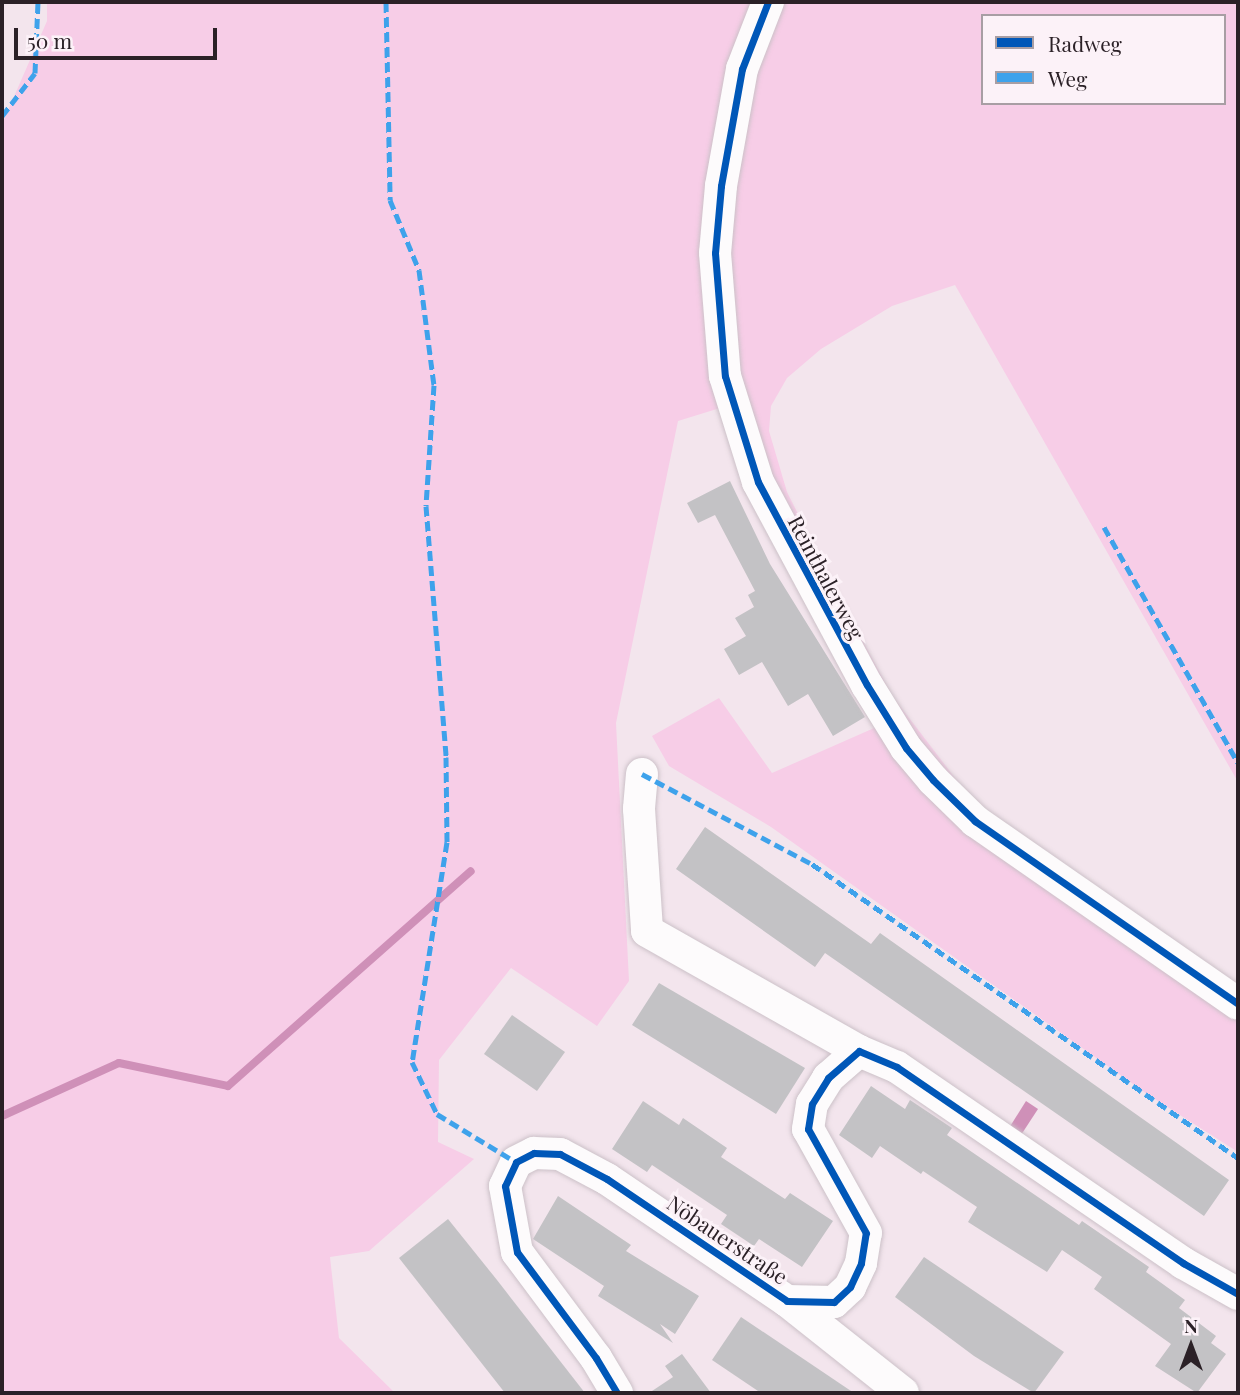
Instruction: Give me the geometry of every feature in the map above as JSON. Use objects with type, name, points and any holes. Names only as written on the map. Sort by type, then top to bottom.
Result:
[{"type":"street","name":"Reinthalerweg","points":[[768,2],[742,69],[723,175],[715,253],[724,376],[758,482],[860,673],[906,748],[933,780],[975,821],[1032,863],[1238,1004]]},
{"type":"street","points":[[642,774],[639,809],[647,931],[859,1051],[897,1067],[1183,1262],[1238,1294]]},
{"type":"street","name":"Nöbauerstraße","points":[[787,1301],[834,1302],[850,1287],[861,1264],[866,1233],[808,1129],[812,1104],[828,1078],[859,1051]]},
{"type":"street","name":"Nöbauerstraße","points":[[617,1393],[596,1358],[517,1252],[505,1186],[516,1162],[534,1153],[560,1154],[607,1179],[787,1301],[903,1393]]},
{"type":"shaded area","points":[[47,2],[759,2],[735,67],[720,408],[678,421],[616,723],[629,981],[597,1026],[511,968],[439,1060],[438,1142],[474,1159],[369,1251],[330,1257],[339,1338],[395,1393],[2,1393],[2,124],[47,21]]},
{"type":"shaded area","points":[[780,2],[1238,2],[1238,782],[955,285],[892,306],[821,349],[787,378],[771,406],[769,431],[787,492],[845,608],[893,697],[968,795],[961,801],[841,628],[738,403],[724,248],[758,63]]},
{"type":"shaded area","points":[[719,698],[772,773],[881,725],[907,763],[1238,1014],[1238,1152],[1147,1094],[771,827],[669,766],[652,736]]},
{"type":"shaded area","points":[[1026,1101],[1038,1109],[1021,1135],[1009,1128]]},
{"type":"building","points":[[730,481],[770,564],[865,717],[833,736],[808,694],[788,706],[762,662],[739,675],[724,649],[746,636],[735,618],[754,607],[748,595],[755,591],[715,515],[698,523],[687,503]]},
{"type":"building","points":[[705,827],[871,944],[880,933],[1229,1180],[1204,1216],[825,953],[815,967],[676,869]]},
{"type":"building","points":[[659,983],[805,1068],[776,1114],[632,1025]]},
{"type":"building","points":[[512,1015],[565,1052],[537,1091],[484,1054]]},
{"type":"building","points":[[871,1086],[905,1109],[910,1100],[952,1128],[947,1135],[1079,1225],[1082,1221],[1149,1267],[1146,1272],[1185,1300],[1179,1308],[1216,1336],[1211,1343],[1226,1354],[1197,1393],[1155,1366],[1171,1344],[1094,1289],[1102,1277],[1062,1250],[1047,1272],[968,1222],[977,1207],[923,1171],[921,1174],[880,1146],[872,1158],[839,1135]]},
{"type":"building","points":[[643,1101],[679,1125],[683,1118],[727,1148],[721,1157],[785,1199],[790,1193],[833,1221],[802,1267],[759,1239],[754,1246],[721,1224],[727,1215],[652,1165],[647,1172],[612,1149]]},
{"type":"building","points":[[558,1196],[631,1245],[626,1251],[699,1296],[675,1334],[660,1324],[673,1343],[598,1296],[604,1286],[533,1239]]},
{"type":"building","points":[[448,1219],[585,1393],[505,1393],[399,1258]]},
{"type":"building","points":[[924,1257],[1064,1352],[1034,1393],[974,1356],[895,1297]]},
{"type":"building","points":[[741,1317],[854,1393],[761,1393],[712,1360]]},
{"type":"building","points":[[682,1354],[711,1393],[649,1393],[673,1377],[665,1366]]},
{"type":"waterway","points":[[2,1116],[119,1063],[228,1086],[471,871]]},
{"type":"marked path","points":[[2,116],[35,73],[38,2]]},
{"type":"marked path","points":[[386,2],[390,200],[419,270],[434,385],[426,506],[446,757],[447,842],[412,1062],[437,1114],[516,1162]]},
{"type":"marked path","points":[[1104,527],[1238,763]]},
{"type":"marked path","points":[[642,774],[812,864],[1238,1158]]},
{"type":"cycle path","points":[[768,2],[742,69],[721,186],[715,253],[725,376],[758,482],[867,685],[906,748],[933,780],[975,821],[1238,1004]]},
{"type":"cycle path","points":[[617,1393],[596,1358],[517,1252],[505,1186],[516,1162],[534,1153],[560,1154],[607,1179],[787,1301],[834,1302],[850,1287],[861,1263],[866,1233],[808,1129],[812,1104],[828,1078],[859,1051],[897,1067],[1183,1263],[1238,1294]]}]
